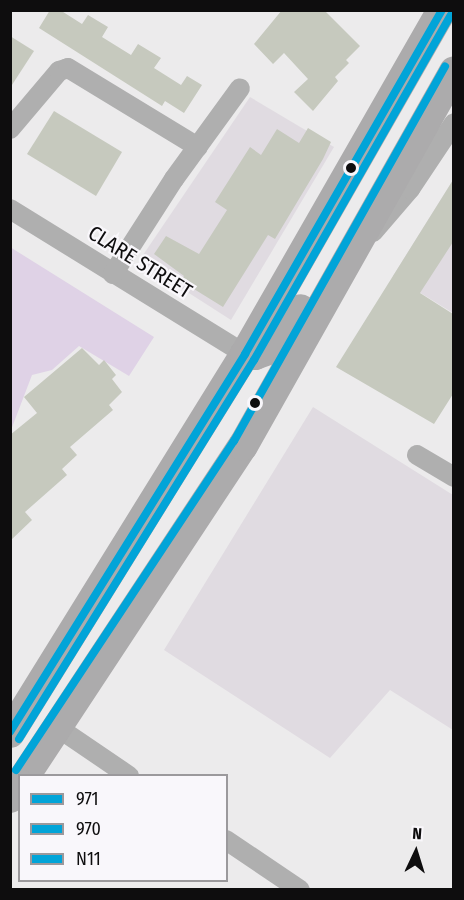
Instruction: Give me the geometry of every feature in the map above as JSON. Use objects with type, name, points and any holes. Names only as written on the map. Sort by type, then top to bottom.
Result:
[{"type":"highway","points":[[10,733],[245,354],[442,10]]},
{"type":"highway","points":[[26,774],[243,446],[453,71]]},
{"type":"highway","points":[[245,354],[262,354],[280,342],[308,298],[353,251]]},
{"type":"street","points":[[10,129],[59,71],[68,68],[198,147]]},
{"type":"street","points":[[113,274],[240,88]]},
{"type":"street","points":[[353,251],[395,209],[453,123]]},
{"type":"street","name":"CLARE STREET","points":[[10,209],[245,354]]},
{"type":"street","points":[[417,454],[451,471]]},
{"type":"street","points":[[57,727],[126,774]]},
{"type":"street","points":[[228,841],[300,890]]},
{"type":"shaded area","points":[[250,97],[334,147],[231,320],[139,261]]},
{"type":"shaded area","points":[[453,180],[453,313],[393,276]]},
{"type":"shaded area","points":[[10,247],[154,337],[129,376],[79,346],[52,370],[32,375],[11,430]]},
{"type":"shaded area","points":[[313,407],[453,495],[453,730],[390,690],[330,758],[164,650]]},
{"type":"building","points":[[50,10],[60,10],[82,24],[88,15],[108,27],[102,37],[131,55],[138,44],[161,58],[154,68],[181,85],[187,76],[202,85],[184,113],[165,101],[162,106],[39,28]]},
{"type":"building","points":[[282,10],[324,10],[360,46],[346,60],[349,63],[335,77],[338,81],[313,111],[294,92],[308,79],[284,53],[273,64],[254,44]]},
{"type":"building","points":[[10,36],[34,51],[10,88]]},
{"type":"building","points":[[54,111],[122,152],[96,196],[27,154]]},
{"type":"building","points":[[308,128],[331,142],[323,159],[275,239],[268,235],[223,307],[181,281],[184,276],[154,254],[166,236],[199,254],[227,210],[215,202],[250,147],[261,155],[277,129],[299,143]]},
{"type":"building","points":[[453,180],[453,242],[420,293],[453,314],[453,394],[434,424],[336,367]]},
{"type":"building","points":[[82,348],[99,365],[104,360],[116,375],[112,379],[122,392],[109,405],[113,410],[70,447],[77,455],[62,469],[67,475],[25,512],[32,520],[10,541],[10,435],[37,413],[24,397]]},
{"type":"transit line","name":"971","points":[[10,732],[245,354],[442,10]]},
{"type":"transit line","name":"970","points":[[19,739],[254,360],[451,15]]},
{"type":"transit line","name":"N11","points":[[16,770],[234,441],[445,66]]}]
